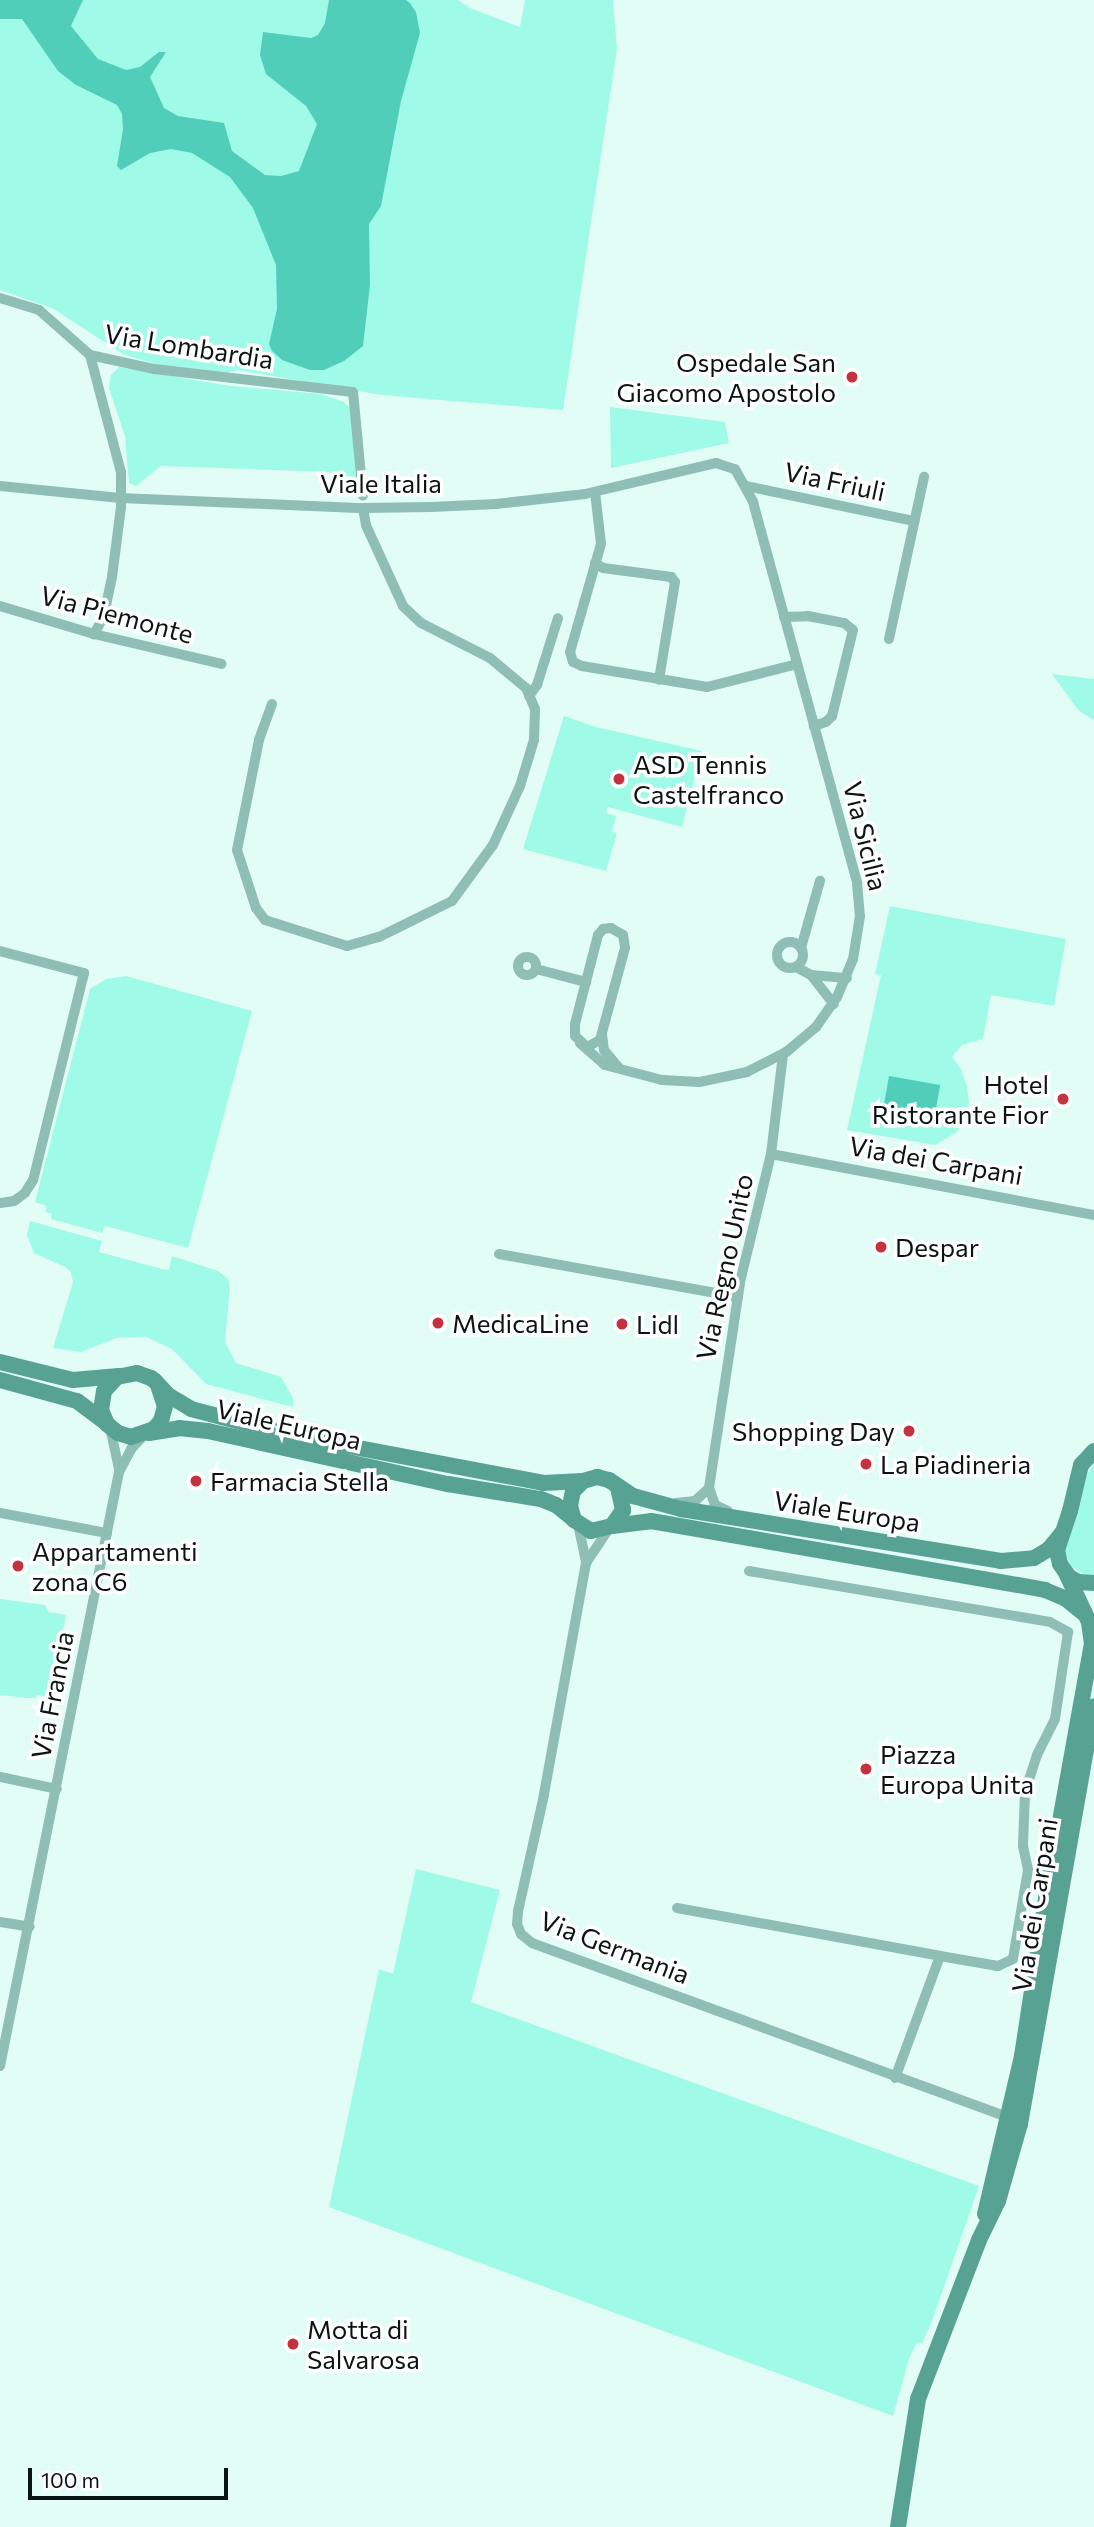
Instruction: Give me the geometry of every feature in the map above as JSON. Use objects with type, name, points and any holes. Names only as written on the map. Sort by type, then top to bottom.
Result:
[{"type":"street","name":"Via Lombardia","points":[[0,298],[39,310],[90,355],[154,369],[353,392],[363,502]]},
{"type":"street","points":[[90,355],[121,472],[118,536],[104,616],[94,634]]},
{"type":"street","name":"Viale Italia","points":[[0,486],[120,498],[496,504],[595,492],[719,462],[735,469],[747,486]]},
{"type":"street","name":"Via Friuli","points":[[889,639],[924,477]]},
{"type":"street","name":"Via Friuli","points":[[747,486],[914,521]]},
{"type":"street","name":"Via Sicilia","points":[[580,1043],[597,1061],[662,1080],[699,1082],[747,1072],[783,1055],[816,1027],[834,1004],[847,978],[858,937],[859,894],[747,486]]},
{"type":"street","points":[[595,492],[601,544],[570,652],[573,662],[707,687],[797,664]]},
{"type":"street","points":[[272,704],[259,740],[237,850],[257,908],[265,920],[347,946],[379,937],[452,901],[493,845],[520,786],[534,740],[535,709],[526,688],[490,658],[421,623],[403,606],[371,538],[363,502]]},
{"type":"street","points":[[595,563],[603,568],[671,577],[674,582],[659,680]]},
{"type":"street","name":"Via Piemonte","points":[[0,606],[94,634],[222,664]]},
{"type":"street","points":[[784,617],[808,616],[844,623],[853,630],[832,716],[826,722],[814,726]]},
{"type":"street","points":[[529,695],[537,685],[558,618]]},
{"type":"street","points":[[796,967],[803,956],[801,948],[820,881]]},
{"type":"street","points":[[608,927],[619,931],[624,938],[625,948],[602,1034],[594,1046],[580,1043],[574,1028],[600,932],[608,927]]},
{"type":"street","points":[[801,948],[794,943],[785,943],[776,952],[777,961],[783,967],[796,967],[811,975],[847,978]]},
{"type":"street","points":[[0,951],[85,973],[33,1180],[25,1193],[2,1203]]},
{"type":"street","points":[[536,969],[586,982]]},
{"type":"street","points":[[811,975],[834,1004]]},
{"type":"street","points":[[602,1034],[604,1050],[621,1070]]},
{"type":"street","name":"Via Regno Unito","points":[[709,1488],[738,1297],[771,1154],[783,1055]]},
{"type":"street","name":"Via dei Carpani","points":[[771,1154],[1094,1215]]},
{"type":"street","points":[[499,1254],[738,1297]]},
{"type":"street","name":"Viale Europa","points":[[0,1362],[73,1380],[142,1374],[191,1409],[290,1435],[543,1483],[603,1478],[645,1500],[681,1509],[1017,1562],[1044,1552],[1062,1533]]},
{"type":"street","points":[[109,1426],[102,1410],[102,1396],[110,1383],[122,1375]]},
{"type":"street","name":"Viale Europa","points":[[0,1380],[77,1401],[109,1426],[127,1436],[179,1428],[200,1429],[448,1484],[541,1499],[556,1505],[577,1523],[593,1531],[651,1521],[1045,1590],[1066,1599],[1087,1617]]},
{"type":"street","points":[[147,1434],[161,1421],[164,1411],[165,1400],[158,1385]]},
{"type":"street","name":"Via Francia","points":[[109,1426],[119,1472]]},
{"type":"street","name":"Via Francia","points":[[0,2066],[30,1927],[119,1472],[131,1448],[147,1434]]},
{"type":"street","points":[[1062,1533],[1081,1465],[1092,1451]]},
{"type":"street","points":[[577,1523],[570,1512],[570,1500],[574,1489],[583,1481]]},
{"type":"street","points":[[611,1527],[623,1510],[618,1488]]},
{"type":"street","points":[[645,1500],[689,1503],[702,1497],[709,1488]]},
{"type":"street","points":[[709,1488],[713,1502],[722,1510],[828,1531]]},
{"type":"street","points":[[0,1513],[107,1533]]},
{"type":"street","name":"Via Germania","points":[[577,1523],[586,1563],[544,1795],[518,1911],[519,1932],[532,1943],[895,2078],[1013,2114]]},
{"type":"street","name":"Via Germania","points":[[586,1563],[611,1527]]},
{"type":"street","name":"Via dei Carpani","points":[[898,2527],[918,2399],[979,2240],[1004,2183],[1032,1984],[1091,1650],[1092,1634],[1079,1582],[1057,1555],[1062,1533]]},
{"type":"street","points":[[677,1908],[998,1966],[1013,1959],[1028,1870],[1023,1846],[1025,1793],[1037,1755],[1055,1719],[1068,1632],[1050,1622],[749,1571]]},
{"type":"street","name":"Viale Europa","points":[[1045,1590],[1079,1582]]},
{"type":"street","name":"Via dei Carpani","points":[[979,2240],[1013,2114],[1032,2071],[1052,1934],[1094,1706]]},
{"type":"street","points":[[0,1777],[57,1789]]},
{"type":"street","points":[[0,1922],[30,1927]]},
{"type":"street","points":[[895,2078],[940,1956]]},
{"type":"street","name":"Via dei Carpani","points":[[1032,1984],[1037,2001],[1025,2067],[1032,2071]]},
{"type":"shaded area","points":[[0,0],[458,0],[470,8],[520,27],[525,0],[613,0],[617,49],[563,410],[381,395],[238,370],[222,374],[158,365],[123,354],[52,308],[0,290]]},
{"type":"shaded area","points":[[0,0],[83,0],[71,26],[98,59],[126,70],[140,67],[159,52],[166,52],[150,77],[164,108],[178,116],[224,123],[232,151],[265,175],[281,176],[299,171],[317,124],[306,106],[266,74],[260,55],[263,32],[311,38],[318,35],[325,23],[329,0],[406,0],[410,3],[416,12],[420,33],[401,101],[381,206],[369,224],[370,285],[363,346],[344,361],[324,370],[310,370],[282,360],[272,351],[269,344],[277,309],[276,265],[253,208],[230,177],[192,153],[171,149],[150,153],[121,170],[117,166],[123,129],[122,114],[117,105],[76,85],[58,71],[22,19],[0,19]]},
{"type":"shaded area","points":[[119,367],[230,386],[322,394],[344,402],[352,410],[357,480],[348,491],[330,472],[161,466],[136,486],[129,483],[125,436],[109,388],[111,375]]},
{"type":"shaded area","points":[[610,407],[725,422],[729,443],[611,468]]},
{"type":"shaded area","points":[[1052,674],[1094,679],[1094,720],[1079,711]]},
{"type":"shaded area","name":"ASD Tennis Castelfranco","points":[[564,716],[596,727],[702,751],[682,827],[608,807],[606,813],[616,816],[612,832],[617,833],[606,871],[523,849]]},
{"type":"shaded area","points":[[890,906],[1066,939],[1054,1006],[991,995],[983,1039],[962,1045],[952,1057],[961,1069],[967,1087],[969,1102],[966,1119],[957,1132],[935,1145],[847,1130],[881,975],[875,974]]},
{"type":"shaded area","points":[[126,976],[252,1011],[188,1248],[105,1226],[102,1233],[51,1219],[52,1214],[45,1212],[47,1206],[35,1202],[90,989],[106,979]]},
{"type":"shaded area","points":[[889,1076],[940,1085],[934,1118],[883,1108]]},
{"type":"shaded area","points":[[30,1221],[102,1241],[99,1252],[162,1269],[169,1270],[172,1256],[218,1271],[228,1279],[230,1287],[225,1342],[236,1363],[281,1377],[293,1398],[293,1407],[206,1384],[172,1349],[146,1337],[117,1338],[81,1352],[53,1348],[73,1282],[71,1272],[65,1267],[34,1253],[27,1235]]},
{"type":"shaded area","points":[[1094,1463],[1094,1575],[1085,1575],[1071,1566],[1065,1552],[1086,1477]]},
{"type":"shaded area","points":[[0,1599],[45,1605],[49,1612],[66,1615],[51,1697],[0,1695]]},
{"type":"shaded area","points":[[416,1869],[500,1890],[471,2002],[979,2186],[931,2324],[922,2343],[916,2344],[909,2359],[893,2416],[329,2207],[379,1969],[393,1974]]},
{"type":"place","name":"Ospedale San Giacomo Apostolo","points":[[852,377]]},
{"type":"place","name":"ASD Tennis Castelfranco","points":[[619,779]]},
{"type":"place","name":"Hotel Ristorante Fior","points":[[1063,1099]]},
{"type":"place","name":"Despar","points":[[881,1247]]},
{"type":"place","name":"MedicaLine","points":[[438,1323]]},
{"type":"place","name":"Lidl","points":[[622,1324]]},
{"type":"place","name":"Shopping Day","points":[[909,1431]]},
{"type":"place","name":"La Piadineria","points":[[866,1464]]},
{"type":"place","name":"Farmacia Stella","points":[[196,1481]]},
{"type":"place","name":"Appartamenti zona C6","points":[[18,1566]]},
{"type":"place","name":"Piazza Europa Unita","points":[[866,1769]]},
{"type":"place","name":"Motta di Salvarosa","points":[[293,2344]]}]
